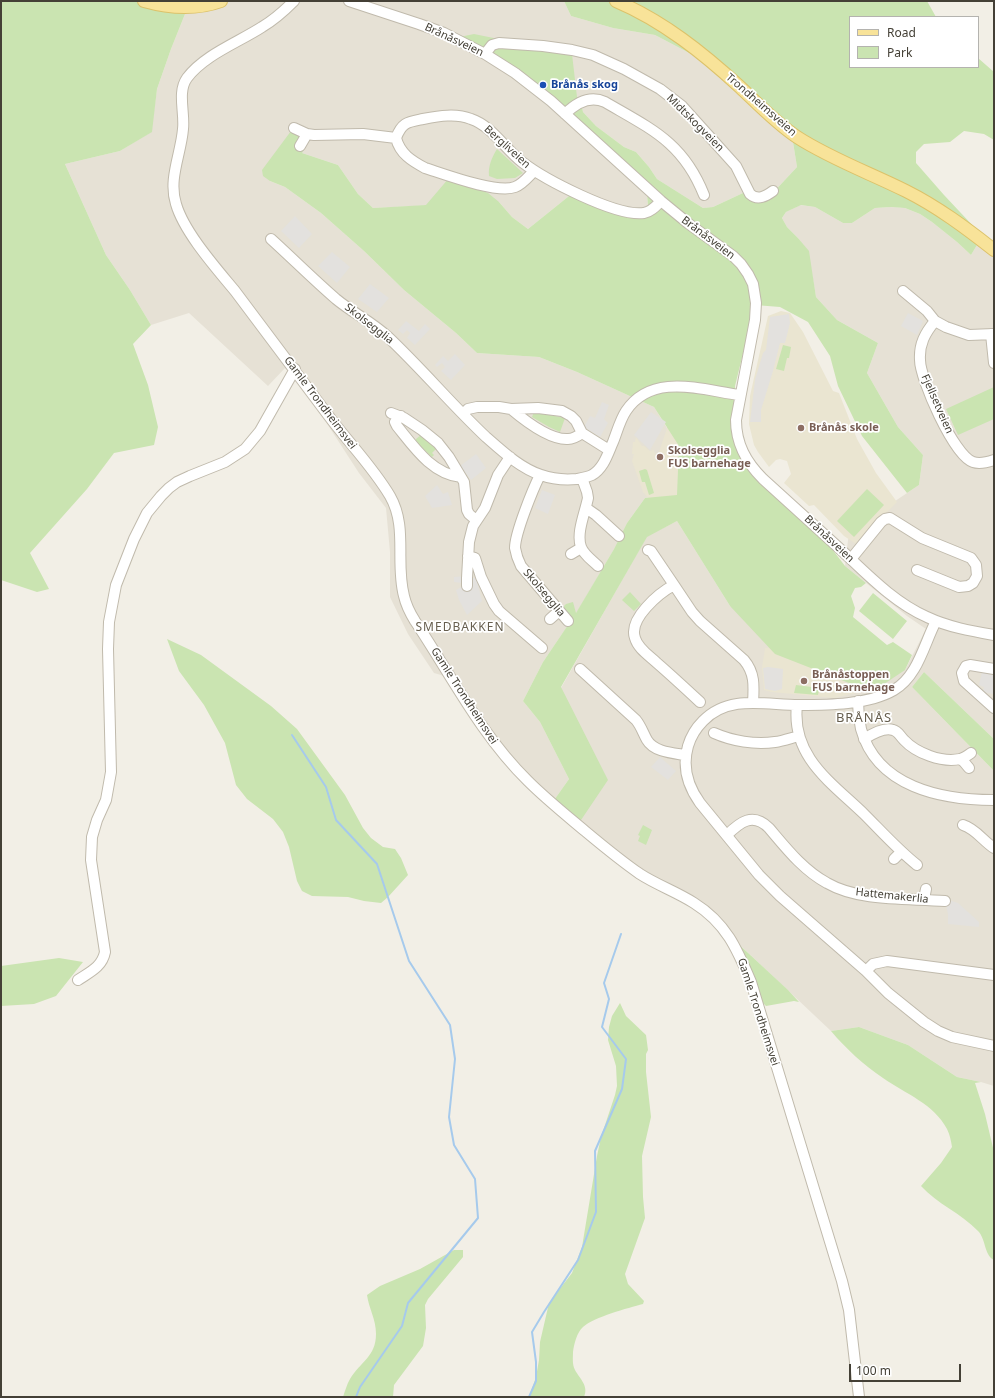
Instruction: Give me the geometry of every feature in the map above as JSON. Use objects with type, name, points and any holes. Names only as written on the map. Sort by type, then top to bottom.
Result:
[{"type":"main road","points":[[144,1],[164,6],[186,7],[222,1]]},
{"type":"main road","name":"Trondheimsveien","points":[[616,1],[655,21],[691,46],[797,137],[887,181],[926,202],[966,228],[994,250]]},
{"type":"street","name":"Gamle Trondheimsvei","points":[[294,1],[270,22],[204,61],[188,76],[183,85],[182,93],[184,120],[182,140],[174,177],[173,191],[176,204],[181,216],[192,234],[328,416],[375,474],[391,497],[400,522],[402,581],[408,609],[414,621],[493,743],[527,780],[556,807],[607,850],[642,875],[694,903],[707,912],[717,921],[732,940],[751,982],[842,1281],[849,1310],[860,1397]]},
{"type":"street","name":"Brånåsveien","points":[[349,1],[430,28],[458,40],[485,54],[528,82],[661,201],[737,260],[748,274],[753,284],[756,296],[755,314],[736,413],[736,432],[740,446],[750,465],[763,479],[850,559],[897,599],[912,609],[936,621],[994,636]]},
{"type":"street","name":"Midtskogveien","points":[[485,54],[492,45],[499,43],[543,46],[572,50],[593,55],[624,69],[660,89],[682,106],[736,166],[750,194],[750,199],[762,197],[773,191]]},
{"type":"street","points":[[565,114],[577,104],[586,100],[597,99],[605,102],[669,142],[689,165],[699,181],[704,195]]},
{"type":"street","name":"Bergliveien","points":[[534,171],[526,180],[514,187],[503,189],[491,187],[425,168],[401,151],[396,138],[401,127],[411,121],[447,115],[460,116],[481,124],[534,171],[604,205],[638,214],[646,213],[653,209],[661,201]]},
{"type":"street","points":[[294,128],[307,134],[314,135],[363,134],[396,138]]},
{"type":"street","points":[[300,146],[307,134]]},
{"type":"street","name":"Skolsegglia","points":[[271,239],[336,299],[388,337],[463,414],[510,457],[540,475],[565,479],[582,478],[592,475],[600,468],[610,450],[626,411],[633,403],[654,389],[670,386],[740,395]]},
{"type":"street","points":[[903,291],[927,311],[935,321],[950,329],[965,334],[993,334],[994,363]]},
{"type":"street","name":"Fjellsetveien","points":[[935,321],[926,333],[920,350],[921,369],[926,386],[950,435],[961,453],[973,462],[982,463],[994,460]]},
{"type":"street","points":[[78,980],[99,966],[104,952],[91,860],[91,849],[94,830],[106,800],[110,776],[109,622],[112,600],[124,563],[140,527],[151,508],[161,496],[177,482],[225,462],[245,449],[260,431],[295,370]]},
{"type":"street","points":[[463,414],[468,409],[477,407],[498,407],[511,409],[538,408],[562,411],[576,421],[582,433],[610,450]]},
{"type":"street","points":[[511,409],[532,424],[557,437],[570,439],[582,433]]},
{"type":"street","points":[[391,413],[401,416],[438,443],[449,457],[465,485],[467,510],[476,520]]},
{"type":"street","points":[[401,416],[395,422],[418,452],[443,471],[454,476],[461,477]]},
{"type":"street","points":[[467,586],[470,533],[476,520],[486,508],[498,475],[510,457]]},
{"type":"street","name":"Skolsegglia","points":[[540,475],[522,520],[515,548],[521,566],[568,621]]},
{"type":"street","points":[[582,478],[587,492],[586,508],[580,536],[581,548],[598,566]]},
{"type":"street","points":[[586,508],[620,536]]},
{"type":"street","points":[[850,559],[881,522],[890,518],[918,536],[971,558],[976,565],[977,576],[973,583],[968,586],[959,587],[917,570]]},
{"type":"street","points":[[571,554],[581,548]]},
{"type":"street","points":[[648,550],[651,551],[692,612],[749,666],[754,682],[754,703]]},
{"type":"street","points":[[468,556],[476,558],[481,577],[496,608],[542,648]]},
{"type":"street","points":[[674,585],[659,594],[639,618],[635,625],[634,638],[643,650],[700,702]]},
{"type":"street","points":[[550,620],[559,611]]},
{"type":"street","points":[[936,621],[916,666],[904,683],[894,690],[858,701],[841,704],[797,705],[754,703],[733,704],[719,709],[706,718],[696,728],[689,741],[685,755],[685,770],[692,793],[759,874],[780,896],[866,971],[888,993],[924,1022],[938,1031],[965,1041],[994,1046]]},
{"type":"street","points":[[994,669],[970,665],[966,666],[962,673],[964,681],[994,708]]},
{"type":"street","points":[[580,668],[636,720],[653,747],[685,755]]},
{"type":"street","points":[[858,701],[861,728],[864,739],[879,762],[889,772],[902,781],[922,790],[944,796],[972,800],[994,800]]},
{"type":"street","points":[[797,705],[796,714],[799,736],[807,754],[822,775],[832,786],[860,810],[898,856],[917,865]]},
{"type":"street","points":[[864,739],[872,734],[892,729],[896,730],[904,740],[920,752],[929,756],[960,759],[965,758],[971,753]]},
{"type":"street","points":[[714,733],[724,738],[764,744],[799,736]]},
{"type":"street","points":[[960,759],[969,768]]},
{"type":"street","name":"Hattemakerlia","points":[[727,835],[745,821],[759,821],[764,823],[769,828],[800,863],[827,884],[871,896],[945,901]]},
{"type":"street","points":[[963,825],[972,830],[994,848]]},
{"type":"street","points":[[924,899],[926,889]]},
{"type":"street","points":[[866,971],[873,964],[887,961],[994,975]]},
{"type":"shaded area","points":[[183,1],[564,1],[571,16],[613,28],[655,35],[695,56],[728,83],[793,142],[797,167],[769,197],[743,193],[713,207],[703,208],[657,179],[636,152],[624,147],[596,126],[583,112],[580,98],[523,78],[647,194],[648,206],[638,212],[574,192],[528,229],[512,217],[499,202],[373,208],[358,194],[338,165],[302,153],[270,181],[285,187],[321,213],[364,251],[404,290],[456,333],[477,353],[539,357],[577,372],[654,407],[679,447],[677,495],[645,498],[627,523],[614,549],[579,609],[543,662],[523,701],[540,722],[569,779],[552,803],[515,767],[448,677],[434,673],[408,634],[390,597],[390,552],[386,508],[359,473],[311,399],[285,368],[268,386],[189,313],[151,325],[130,290],[106,255],[65,164],[120,151],[151,132],[157,89],[187,9]]},
{"type":"shaded area","points":[[800,205],[815,207],[843,223],[852,223],[875,208],[905,208],[920,214],[932,222],[971,255],[980,240],[994,249],[994,739],[924,672],[912,687],[994,771],[994,1086],[957,1077],[908,1045],[859,1027],[831,1031],[707,914],[668,889],[579,825],[561,688],[647,536],[677,521],[730,606],[905,670],[926,629],[907,616],[845,566],[849,532],[919,485],[923,455],[898,427],[867,373],[878,343],[837,320],[816,297],[808,251],[787,227],[782,218],[786,212]]},
{"type":"shaded area","points":[[295,216],[312,234],[299,248],[281,231]]},
{"type":"shaded area","points":[[332,252],[350,267],[337,283],[318,266]]},
{"type":"shaded area","points":[[370,284],[389,298],[377,312],[358,299]]},
{"type":"shaded area","name":"Brånås skole","points":[[781,311],[790,313],[803,332],[833,391],[839,393],[857,439],[876,473],[897,502],[856,544],[844,536],[814,505],[809,506],[784,483],[791,474],[787,461],[780,459],[776,460],[769,467],[754,445],[749,424],[750,396],[768,316]]},
{"type":"shaded area","points":[[908,313],[923,321],[917,335],[901,326]]},
{"type":"shaded area","points":[[789,314],[790,323],[785,343],[780,343],[761,410],[761,422],[750,422],[755,380],[763,353],[766,350],[770,317]]},
{"type":"shaded area","points":[[406,321],[419,331],[425,324],[430,329],[415,345],[407,338],[410,333],[407,330],[403,334],[398,330]]},
{"type":"shaded area","points":[[455,354],[465,365],[451,380],[441,371],[445,367],[442,363],[437,367],[435,365],[443,356],[448,361]]},
{"type":"shaded area","points":[[602,402],[609,405],[604,419],[608,423],[600,437],[584,427],[590,416],[595,418]]},
{"type":"shaded area","points":[[651,412],[666,422],[650,450],[634,435]]},
{"type":"shaded area","name":"Skolsegglia FUS barnehage","points":[[667,419],[699,492],[678,498],[648,498],[643,492],[632,461],[634,454],[632,454],[633,442],[635,442],[636,437],[642,446],[650,451],[654,450],[655,454],[659,452],[667,428]]},
{"type":"shaded area","points":[[476,454],[486,468],[471,480],[460,466]]},
{"type":"shaded area","points":[[437,485],[443,494],[448,492],[452,505],[432,508],[425,496]]},
{"type":"shaded area","points":[[542,490],[555,495],[548,514],[535,508]]},
{"type":"shaded area","points":[[467,576],[467,578],[476,578],[482,601],[467,615],[459,600],[456,590],[463,586],[462,583],[454,582],[454,577]]},
{"type":"shaded area","name":"Brånåstoppen FUS barnehage","points":[[775,647],[835,672],[856,693],[834,698],[764,690],[762,668],[765,648]]},
{"type":"shaded area","points":[[768,667],[783,669],[782,689],[775,691],[765,689],[763,668]]},
{"type":"shaded area","points":[[982,672],[994,675],[994,694],[983,692],[984,687],[979,685]]},
{"type":"shaded area","points":[[660,757],[676,771],[668,780],[651,767]]},
{"type":"shaded area","points":[[946,899],[958,903],[979,922],[979,927],[948,924]]},
{"type":"green space","points":[[1,1],[183,1],[187,9],[157,89],[152,132],[120,151],[65,164],[106,255],[130,290],[151,325],[133,344],[148,385],[158,427],[154,445],[114,453],[87,489],[30,553],[49,589],[37,592],[1,580]]},
{"type":"green space","points":[[564,1],[927,1],[935,16],[849,16],[849,68],[979,68],[979,59],[994,72],[994,140],[984,134],[964,131],[950,142],[924,144],[916,152],[916,163],[975,228],[980,240],[971,255],[932,222],[920,214],[905,208],[875,208],[852,223],[843,223],[815,207],[801,205],[786,212],[782,218],[787,227],[809,251],[816,297],[837,320],[878,343],[867,373],[898,427],[923,455],[919,485],[907,493],[862,436],[838,386],[830,356],[808,322],[780,307],[755,305],[735,386],[736,444],[766,488],[816,528],[845,566],[866,583],[861,587],[855,588],[851,596],[855,608],[853,617],[887,645],[893,642],[912,655],[905,670],[872,692],[775,654],[730,606],[677,521],[647,537],[561,687],[608,780],[579,823],[552,803],[569,779],[540,722],[523,701],[543,662],[572,619],[562,608],[566,604],[573,602],[576,613],[614,549],[627,523],[645,498],[677,495],[679,446],[654,407],[577,372],[539,357],[477,353],[456,333],[404,290],[364,251],[321,213],[285,187],[270,181],[263,176],[262,170],[294,127],[312,136],[302,153],[338,165],[358,194],[373,208],[426,205],[449,178],[488,193],[499,202],[512,217],[528,229],[574,192],[638,212],[648,206],[647,194],[523,78],[450,39],[474,34],[572,54],[577,97],[580,98],[583,112],[596,126],[624,147],[636,152],[657,179],[703,208],[713,207],[743,193],[769,197],[797,167],[793,142],[728,83],[695,56],[655,35],[613,28],[571,16]]},
{"type":"green space","points":[[497,149],[523,173],[515,178],[497,179],[489,176],[491,162]]},
{"type":"green space","points":[[783,345],[791,347],[784,371],[776,369]]},
{"type":"green space","points":[[994,387],[994,419],[958,435],[946,409]]},
{"type":"green space","points":[[534,412],[565,418],[560,432],[532,417]]},
{"type":"green space","points":[[421,435],[436,449],[432,453],[434,455],[432,457],[416,442],[416,439]]},
{"type":"green space","points":[[645,469],[647,470],[654,493],[649,495],[645,482],[642,482],[639,471]]},
{"type":"green space","points":[[867,489],[884,505],[854,537],[837,521]]},
{"type":"green space","points":[[630,592],[641,604],[634,611],[622,600]]},
{"type":"green space","points":[[873,593],[907,621],[893,639],[859,611]]},
{"type":"green space","points":[[167,639],[201,655],[271,706],[297,729],[345,795],[363,828],[371,838],[383,847],[395,849],[401,858],[408,875],[381,903],[348,897],[312,896],[302,891],[297,881],[289,847],[283,832],[273,819],[247,799],[236,785],[225,743],[204,705],[179,671]]},
{"type":"green space","points":[[924,672],[994,739],[994,771],[912,687]]},
{"type":"green space","points":[[796,685],[812,687],[819,690],[818,695],[794,693]]},
{"type":"green space","points":[[643,825],[652,830],[646,845],[638,841],[640,836],[638,835]]},
{"type":"green space","points":[[732,938],[799,1002],[794,1001],[766,1006],[762,1002]]},
{"type":"green space","points":[[59,958],[83,962],[56,996],[34,1004],[1,1006],[1,966]]},
{"type":"green space","points":[[620,1003],[626,1016],[646,1035],[648,1050],[646,1054],[646,1072],[651,1117],[642,1156],[645,1218],[625,1274],[628,1284],[644,1301],[643,1304],[612,1313],[588,1323],[579,1332],[574,1345],[573,1366],[585,1386],[584,1397],[529,1397],[536,1377],[540,1342],[549,1303],[572,1273],[582,1247],[601,1137],[617,1086],[616,1066],[608,1040],[612,1016]]},
{"type":"green space","points":[[859,1027],[908,1045],[957,1077],[981,1082],[975,1083],[985,1114],[994,1152],[994,1260],[988,1254],[981,1234],[964,1219],[934,1198],[921,1186],[941,1163],[952,1147],[948,1131],[941,1120],[919,1100],[869,1068],[831,1031]]},
{"type":"green space","points":[[454,1250],[463,1250],[463,1257],[428,1299],[425,1305],[426,1328],[423,1346],[394,1385],[393,1397],[343,1397],[350,1379],[367,1359],[375,1342],[375,1324],[367,1295],[380,1286],[420,1269]]},
{"type":"waterway","points":[[292,735],[326,787],[336,820],[377,864],[409,961],[450,1025],[455,1059],[449,1117],[454,1145],[475,1179],[478,1218],[408,1303],[402,1326],[360,1387],[356,1397]]},
{"type":"waterway","points":[[529,1397],[536,1381],[536,1362],[532,1332],[578,1260],[596,1212],[595,1151],[622,1089],[626,1059],[602,1027],[609,999],[604,983],[621,934]]},
{"type":"place","name":"Brånås skog","points":[[543,85]]},
{"type":"place","name":"Brånås skole","points":[[801,428]]},
{"type":"place","name":"Skolsegglia FUS barnehage","points":[[660,457]]},
{"type":"place","name":"Brånåstoppen FUS barnehage","points":[[804,681]]},
{"type":"district","name":"SMEDBAKKEN","points":[[460,628]]},
{"type":"district","name":"BRÅNÅS","points":[[864,718]]}]
